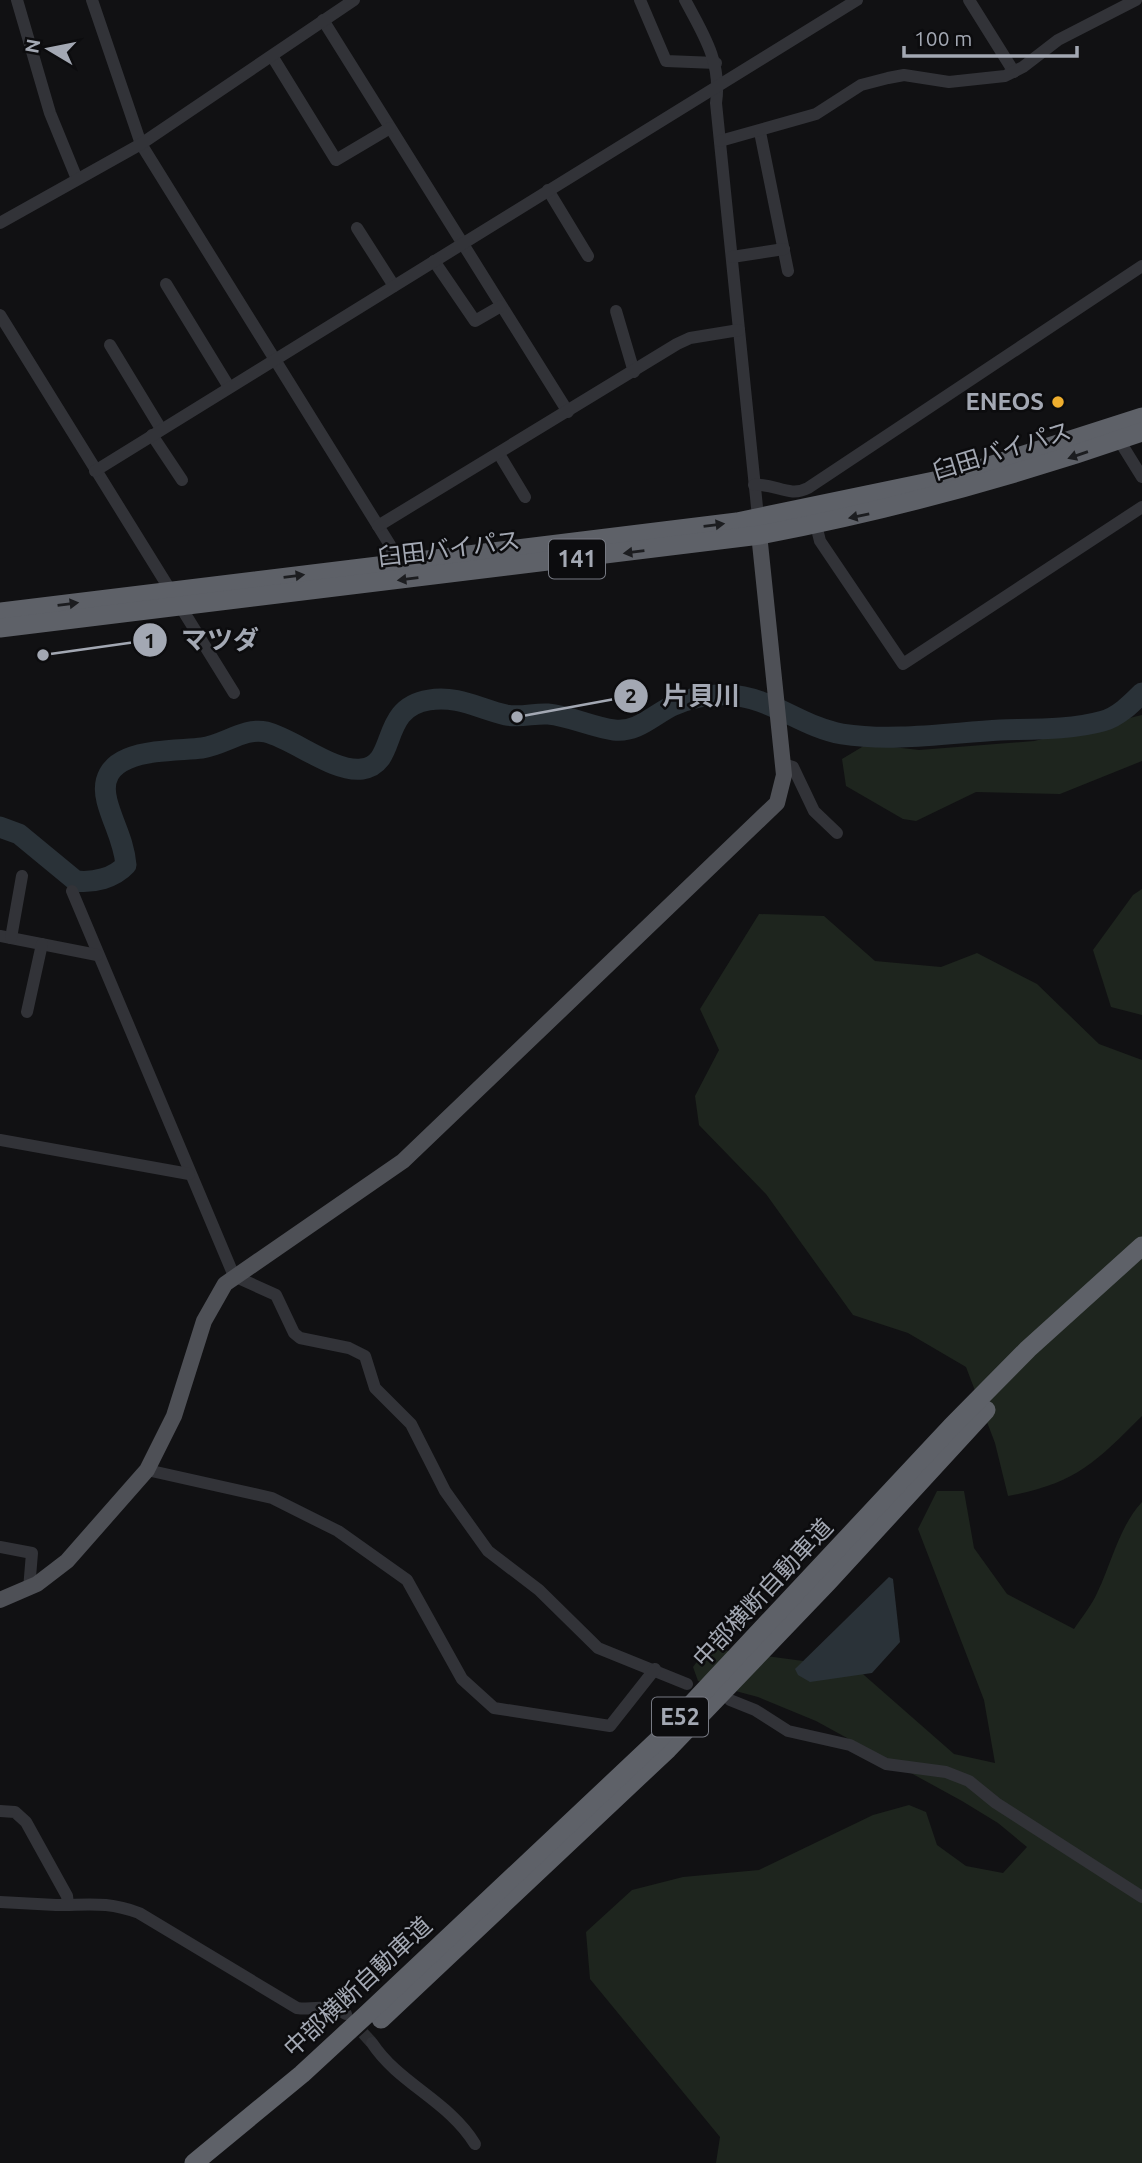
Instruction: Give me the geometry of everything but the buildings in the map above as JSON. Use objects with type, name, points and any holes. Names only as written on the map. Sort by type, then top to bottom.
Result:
[{"type":"highway","name":"臼田バイパス","points":[[0,612],[175,599],[759,526],[958,475],[1142,417]]},
{"type":"highway","name":"臼田バイパス","points":[[0,628],[396,564],[759,526],[816,525],[962,490],[1142,432]]},
{"type":"highway","name":"中部横断自動車道","points":[[194,2163],[339,2040],[658,1740],[961,1417],[1028,1349],[1142,1246]]},
{"type":"highway","name":"中部横断自動車道","points":[[211,2163],[319,2076],[632,1784],[785,1628],[1037,1358],[1142,1263]]},
{"type":"main road","points":[[0,1601],[29,1589],[56,1571],[80,1548],[147,1470],[174,1416],[211,1304],[234,1276],[365,1190],[403,1161],[765,817],[781,794],[783,764],[759,526]]},
{"type":"street","points":[[17,0],[50,113],[77,178]]},
{"type":"street","points":[[92,0],[141,144],[390,545],[396,564]]},
{"type":"street","points":[[0,223],[141,144],[354,0]]},
{"type":"street","points":[[640,0],[666,61],[716,63]]},
{"type":"street","points":[[685,0],[716,63],[719,86],[716,103],[759,526]]},
{"type":"street","points":[[95,471],[857,0]]},
{"type":"street","points":[[970,0],[1014,72]]},
{"type":"street","points":[[720,141],[760,132],[779,123],[816,114],[861,85],[904,75],[965,82],[1014,72],[1058,40],[1136,0]]},
{"type":"street","points":[[323,20],[568,412]]},
{"type":"street","points":[[272,56],[337,160],[390,128]]},
{"type":"street","points":[[760,132],[788,271]]},
{"type":"street","points":[[548,190],[588,256]]},
{"type":"street","points":[[357,228],[394,286]]},
{"type":"street","points":[[732,257],[784,249]]},
{"type":"street","points":[[434,261],[475,321],[501,306]]},
{"type":"street","points":[[754,485],[767,484],[791,493],[808,488],[1142,266]]},
{"type":"street","points":[[166,284],[229,387]]},
{"type":"street","points":[[616,311],[634,372]]},
{"type":"street","points":[[0,315],[234,693]]},
{"type":"street","points":[[378,526],[690,338],[738,330]]},
{"type":"street","points":[[110,345],[182,480]]},
{"type":"street","points":[[1119,440],[1142,477]]},
{"type":"street","points":[[499,454],[525,498]]},
{"type":"street","points":[[816,525],[820,541],[903,664],[1142,507]]},
{"type":"street","points":[[783,764],[798,774],[814,811],[837,833]]},
{"type":"street","points":[[22,876],[6,937],[97,955]]},
{"type":"street","points":[[72,891],[234,1276],[276,1296],[294,1333],[300,1338],[349,1348],[365,1356],[375,1388],[411,1424],[445,1491],[488,1551],[539,1590],[598,1648],[687,1684]]},
{"type":"street","points":[[27,1012],[42,944]]},
{"type":"street","points":[[0,1140],[189,1174]]},
{"type":"street","points":[[147,1470],[272,1498],[338,1531],[407,1580],[462,1679],[494,1708],[610,1726],[655,1669]]},
{"type":"street","points":[[0,1547],[32,1553],[29,1589]]},
{"type":"street","points":[[730,1700],[755,1710],[788,1731],[850,1745],[886,1764],[946,1772],[970,1781],[996,1803],[1142,1897]]},
{"type":"street","points":[[0,1811],[15,1812],[26,1822],[67,1896],[68,1904]]},
{"type":"street","points":[[0,1902],[97,1902],[139,1913],[297,2008],[311,2010],[322,2006],[337,2008],[346,2014]]},
{"type":"street","points":[[372,2043],[396,2071],[446,2109],[475,2144]]},
{"type":"shaded area","points":[[1142,715],[1142,761],[1060,794],[976,792],[916,821],[903,819],[846,786],[842,759],[867,744],[919,750],[1034,741]]},
{"type":"shaded area","points":[[1142,889],[1142,1015],[1111,1007],[1093,950],[1133,895]]},
{"type":"shaded area","points":[[759,914],[824,916],[875,961],[941,967],[977,953],[1037,984],[1099,1044],[1142,1060],[1142,1416],[1096,1459],[1068,1478],[1008,1496],[995,1443],[966,1367],[908,1333],[853,1315],[766,1194],[699,1125],[695,1096],[719,1050],[700,1009]]},
{"type":"shaded area","points":[[937,1491],[964,1491],[974,1548],[1007,1594],[1074,1629],[1096,1596],[1127,1522],[1142,1502],[1142,2163],[716,2163],[720,2137],[590,1979],[586,1932],[632,1890],[683,1877],[759,1870],[873,1815],[909,1805],[926,1812],[937,1845],[966,1866],[1003,1873],[1027,1847],[998,1823],[962,1801],[816,1721],[758,1697],[698,1681],[693,1667],[707,1648],[856,1668],[954,1754],[995,1763],[984,1700],[918,1529]]},
{"type":"shaded area","points":[[889,1577],[893,1579],[900,1642],[872,1673],[810,1682],[798,1675],[795,1669]]},
{"type":"waterway","points":[[0,827],[19,834],[76,881],[103,879],[126,865],[107,801],[106,783],[112,770],[123,761],[155,752],[202,748],[258,731],[277,736],[339,766],[362,769],[373,765],[381,757],[402,713],[413,705],[429,700],[449,699],[512,716],[556,715],[606,729],[623,730],[638,726],[693,698],[727,695],[757,701],[813,725],[842,734],[901,737],[1052,729],[1091,724],[1114,716],[1142,693]]},
{"type":"tunnel","points":[[351,2020],[372,2043]]},
{"type":"place","name":"ENEOS","points":[[1058,402]]},
{"type":"place","name":"マツダ","points":[[43,655]]},
{"type":"place","name":"片貝川","points":[[517,717]]}]
